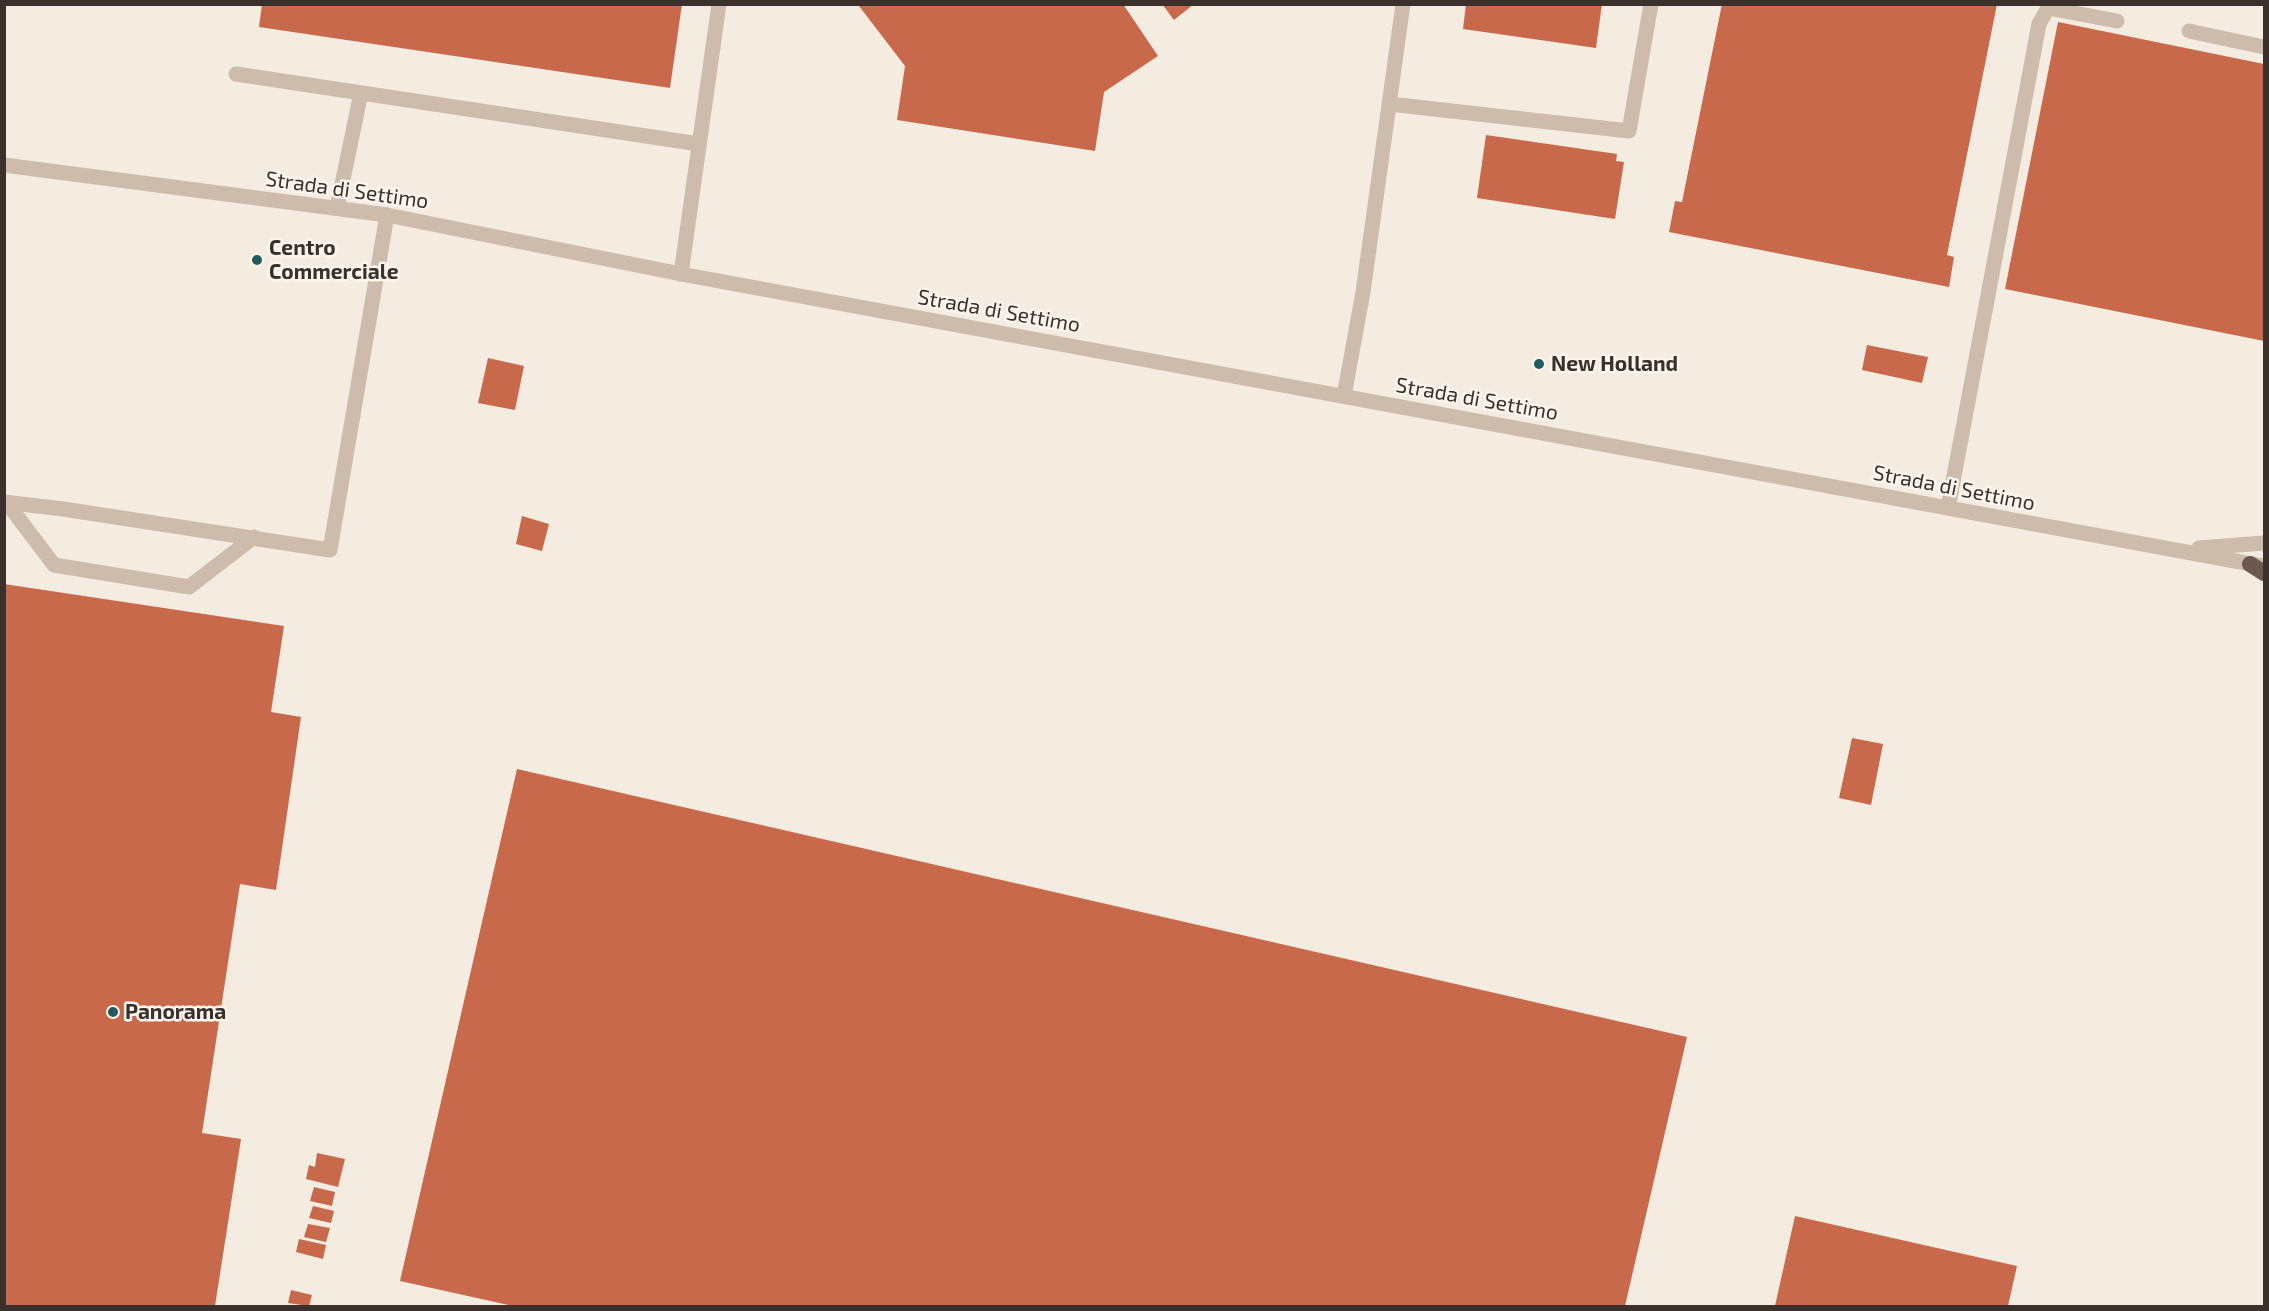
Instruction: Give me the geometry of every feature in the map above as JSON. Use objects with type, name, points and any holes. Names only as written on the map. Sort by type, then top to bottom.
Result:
[{"type":"highway","points":[[2257,565],[2265,573]]},
{"type":"street","points":[[681,274],[719,4]]},
{"type":"street","points":[[1344,396],[1363,292],[1403,4]]},
{"type":"street","points":[[1390,104],[1629,131],[1651,4]]},
{"type":"street","points":[[1948,508],[2039,24],[2048,8],[2116,21]]},
{"type":"street","points":[[2189,32],[2265,47]]},
{"type":"street","points":[[236,74],[699,144]]},
{"type":"street","points":[[337,208],[361,93]]},
{"type":"street","name":"Strada di Settimo","points":[[4,165],[387,214],[681,274],[2257,565]]},
{"type":"street","points":[[6,503],[63,509],[330,550],[387,214]]},
{"type":"street","points":[[6,503],[54,565],[189,587],[254,537]]},
{"type":"street","points":[[2176,550],[2265,543]]},
{"type":"building","points":[[262,4],[682,4],[670,88],[259,27]]},
{"type":"building","points":[[861,4],[1123,4],[1158,56],[1104,92],[1095,151],[897,120],[905,66],[859,6]]},
{"type":"building","points":[[1162,4],[1194,4],[1174,20]]},
{"type":"building","points":[[1466,4],[1602,4],[1596,48],[1463,29]]},
{"type":"building","points":[[1722,4],[1997,4],[1947,255],[1954,257],[1949,287],[1669,232],[1675,201],[1682,202]]},
{"type":"building","points":[[2058,22],[2264,64],[2264,341],[2005,289]]},
{"type":"building","points":[[1486,135],[1617,154],[1616,161],[1624,162],[1615,219],[1477,198]]},
{"type":"building","points":[[1867,345],[1928,357],[1922,383],[1862,370]]},
{"type":"building","points":[[488,358],[524,366],[515,410],[478,403]]},
{"type":"building","points":[[522,516],[549,524],[542,551],[516,544]]},
{"type":"building","name":"Panorama","points":[[4,584],[284,626],[271,712],[301,717],[276,890],[240,884],[202,1133],[241,1139],[215,1306],[4,1306]]},
{"type":"building","points":[[1852,738],[1883,744],[1871,805],[1839,798]]},
{"type":"building","points":[[517,769],[1687,1037],[1625,1306],[513,1306],[400,1281]]},
{"type":"building","points":[[317,1153],[345,1159],[338,1187],[306,1179],[309,1165],[315,1167]]},
{"type":"building","points":[[314,1187],[335,1192],[332,1206],[310,1201]]},
{"type":"building","points":[[313,1206],[334,1211],[331,1223],[309,1218]]},
{"type":"building","points":[[1795,1216],[2017,1266],[2008,1306],[1775,1306]]},
{"type":"building","points":[[308,1224],[330,1228],[326,1242],[304,1237]]},
{"type":"building","points":[[299,1239],[326,1245],[323,1259],[296,1252]]},
{"type":"building","points":[[291,1290],[312,1295],[309,1306],[288,1303]]},
{"type":"place","name":"Centro Commerciale","points":[[257,260]]},
{"type":"place","name":"New Holland","points":[[1539,364]]},
{"type":"place","name":"Panorama","points":[[113,1012]]}]
